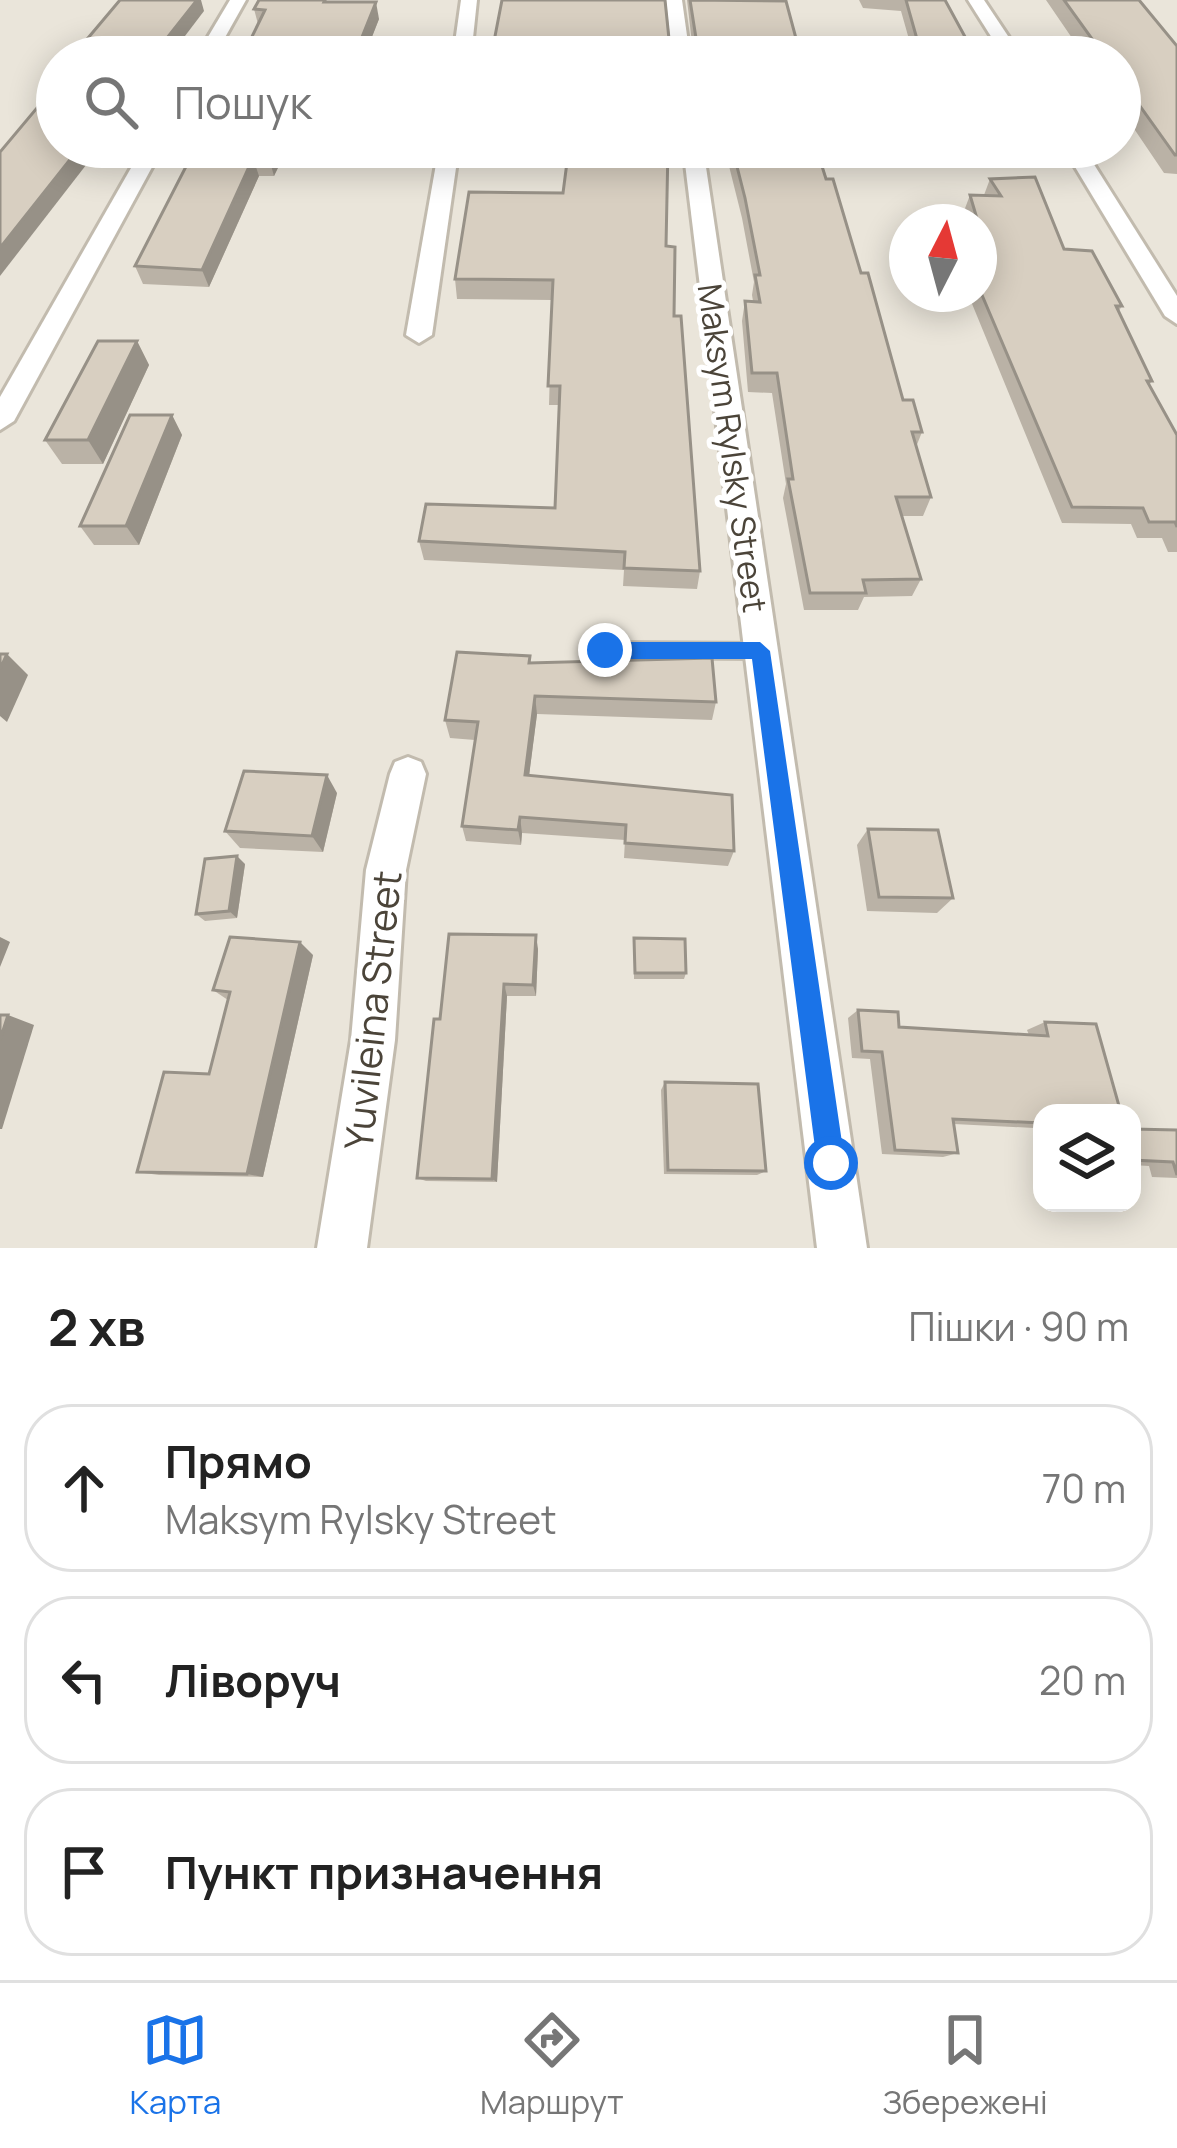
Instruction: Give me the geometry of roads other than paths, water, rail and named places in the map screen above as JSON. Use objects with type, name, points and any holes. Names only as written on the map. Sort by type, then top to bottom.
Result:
[{"type":"street","points":[[217,36],[238,0]]},
{"type":"street","points":[[465,36],[469,0]]},
{"type":"street","points":[[674,0],[678,36]]},
{"type":"street","points":[[976,0],[999,36]]},
{"type":"street","points":[[0,421],[141,168]]},
{"type":"street","points":[[419,335],[446,168]]},
{"type":"street","name":"Maksym Rylsky Street","points":[[696,168],[842,1248]]},
{"type":"street","points":[[1086,168],[1177,316]]},
{"type":"street","name":"Yuvileina Street","points":[[342,1248],[373,1040],[386,870],[408,774]]},
{"type":"lane","points":[[605,650],[760,651]]}]
